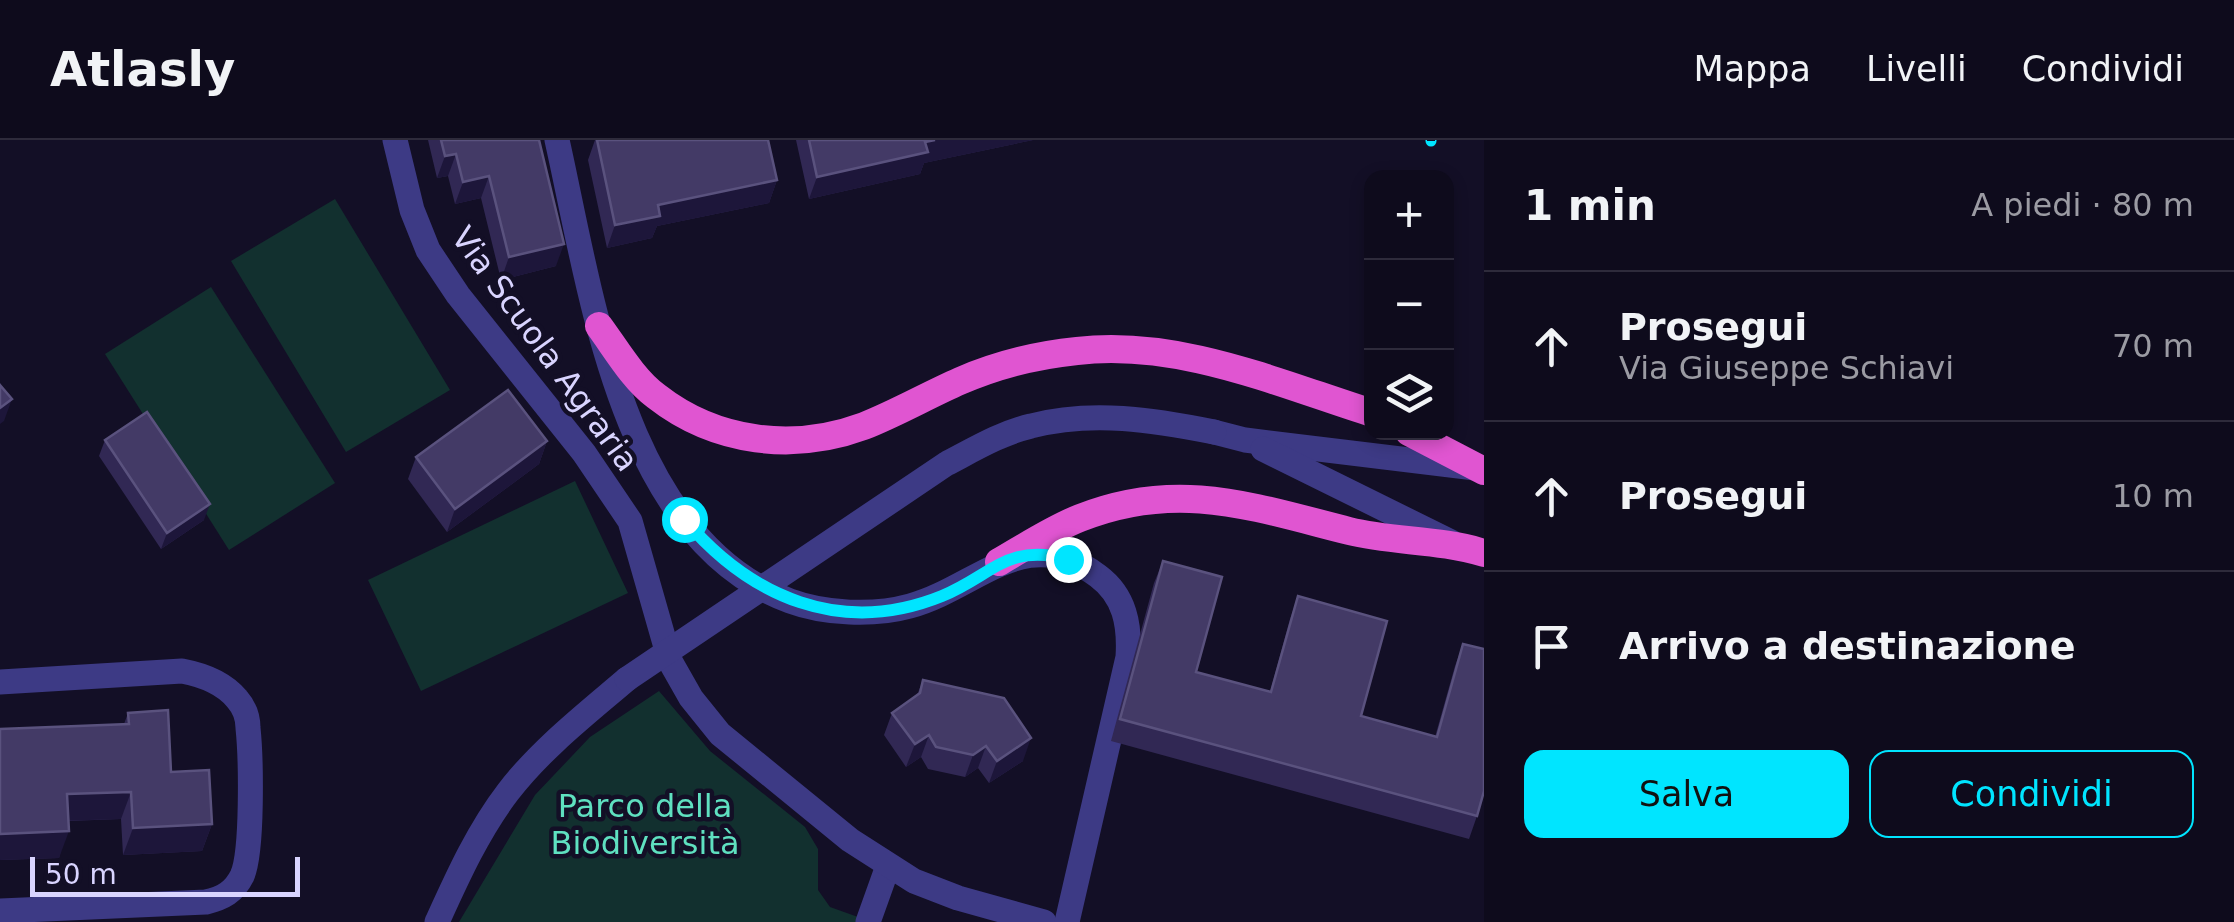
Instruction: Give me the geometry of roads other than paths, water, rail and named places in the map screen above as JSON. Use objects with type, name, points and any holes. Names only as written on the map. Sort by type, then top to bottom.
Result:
[{"type":"highway","points":[[598,326],[654,395],[686,416],[725,433],[761,440],[801,442],[836,435],[999,366],[1080,350],[1141,351],[1205,361],[1364,411]]},
{"type":"highway","points":[[1424,440],[1479,470]]},
{"type":"highway","points":[[999,562],[1079,518],[1116,507],[1197,497],[1293,514],[1352,532],[1453,543],[1484,553]]},
{"type":"street","name":"Via Scuola Agraria","points":[[395,140],[412,210],[428,250],[458,295],[584,453],[630,521],[670,661],[691,698],[720,734],[850,840],[888,866],[958,898],[1044,922]]},
{"type":"street","points":[[563,141],[598,326],[646,464],[706,546],[764,589],[792,602],[870,612],[906,607],[943,595],[999,562],[1046,553],[1068,559],[1104,580],[1126,614],[1128,657],[1066,922]]},
{"type":"street","points":[[436,922],[460,872],[508,792],[540,757],[626,679],[946,464],[988,442],[1030,426],[1071,419],[1156,421],[1245,440],[1479,470]]},
{"type":"street","points":[[1245,440],[1453,543]]},
{"type":"street","points":[[0,682],[182,671],[199,674],[225,688],[237,698],[248,724],[247,858],[235,887],[223,898],[0,912]]},
{"type":"street","points":[[868,922],[888,866]]},
{"type":"park label","name":"Parco della Biodiversità","points":[[645,824]]}]
